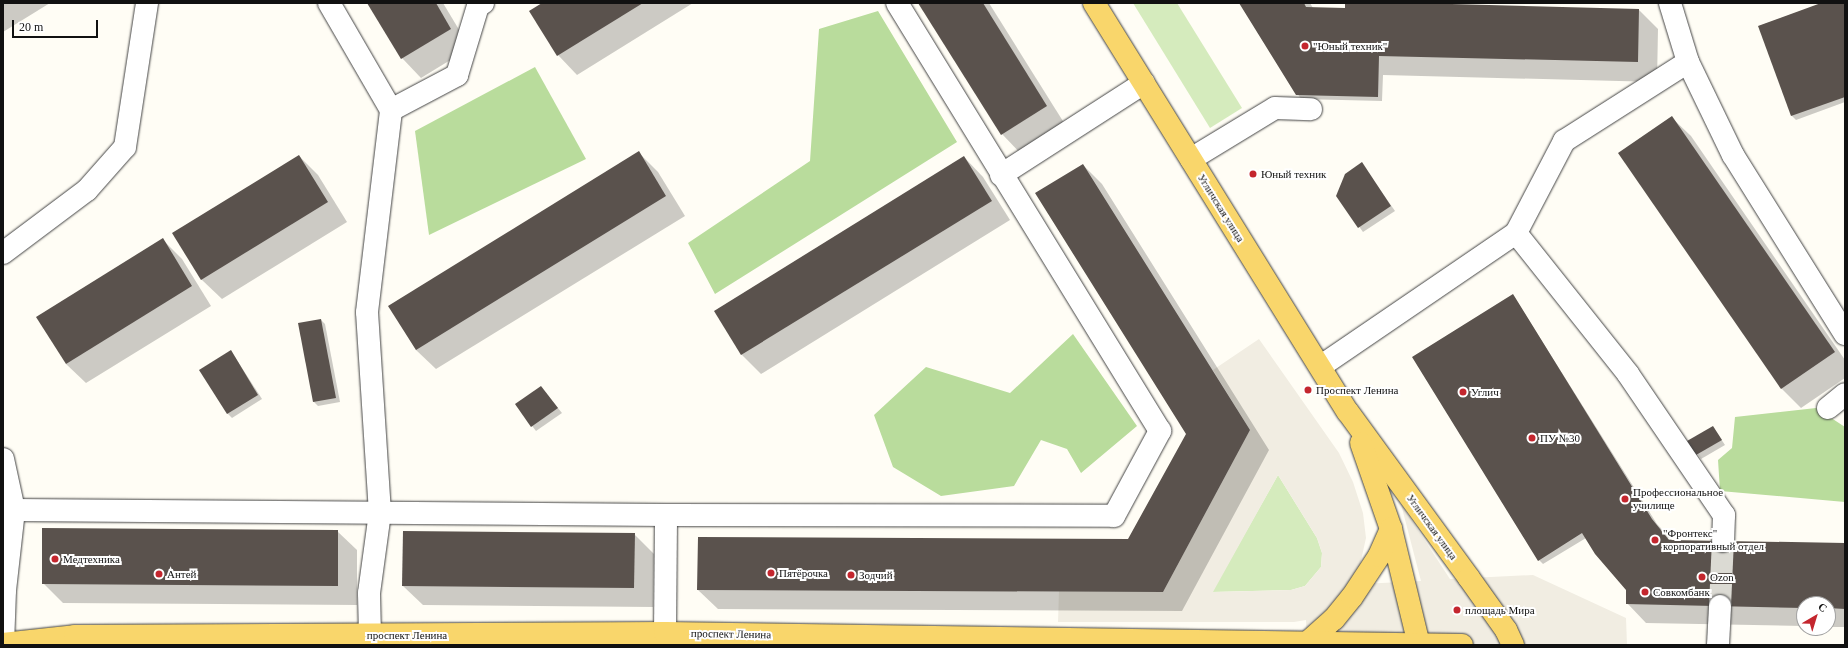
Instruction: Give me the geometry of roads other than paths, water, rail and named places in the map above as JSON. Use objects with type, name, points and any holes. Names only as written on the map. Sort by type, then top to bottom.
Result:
[{"type":"main road","name":"Угличская улица","points":[[1094,3],[1321,366],[1348,412],[1478,590],[1506,630],[1513,645]]},
{"type":"main road","name":"Угличская улица","points":[[1348,412],[1391,529],[1419,645]]},
{"type":"main road","points":[[1307,643],[1334,619],[1352,597],[1379,556],[1391,529]]},
{"type":"main road","name":"проспект Ленина","points":[[3,644],[75,640],[370,635],[665,633],[1460,645]]},
{"type":"lane","points":[[3,253],[87,190],[125,147],[147,3]]},
{"type":"lane","points":[[329,3],[391,110],[367,312],[380,513],[369,593],[370,635]]},
{"type":"lane","points":[[391,110],[457,75],[478,6],[483,3]]},
{"type":"lane","points":[[14,510],[666,515],[1114,516],[1160,431],[1001,175],[897,3]]},
{"type":"lane","points":[[1670,3],[1688,62],[1733,155],[1845,334]]},
{"type":"lane","points":[[1321,366],[1516,233],[1564,141],[1688,62]]},
{"type":"lane","points":[[1001,175],[1144,83]]},
{"type":"lane","points":[[1191,159],[1275,108],[1311,110]]},
{"type":"lane","points":[[1516,233],[1628,374],[1724,515],[1723,541]]},
{"type":"lane","points":[[1828,408],[1845,394]]},
{"type":"lane","points":[[3,460],[14,510],[5,590],[3,644]]},
{"type":"lane","points":[[665,633],[666,515]]},
{"type":"lane","points":[[1718,645],[1720,606]]},
{"type":"tunnel","points":[[1720,606],[1723,541]]},
{"type":"place","name":"\"Юный техник\"","points":[[1305,46]]},
{"type":"place","name":"Юный техник","points":[[1253,174]]},
{"type":"place","name":"Проспект Ленина","points":[[1308,390]]},
{"type":"place","name":"Углич","points":[[1463,392]]},
{"type":"place","name":"ПУ №30","points":[[1532,438]]},
{"type":"place","name":"Профессиональное училище","points":[[1625,499]]},
{"type":"place","name":"\"Фронтекс\" корпоративный отдел","points":[[1655,540]]},
{"type":"place","name":"Медтехника","points":[[55,559]]},
{"type":"place","name":"Пятёрочка","points":[[771,573]]},
{"type":"place","name":"Антей","points":[[159,574]]},
{"type":"place","name":"Зодчий","points":[[851,575]]},
{"type":"place","name":"Ozon","points":[[1702,577]]},
{"type":"place","name":"Совкомбанк","points":[[1645,592]]},
{"type":"place","name":"площадь Мира","points":[[1457,610]]}]
